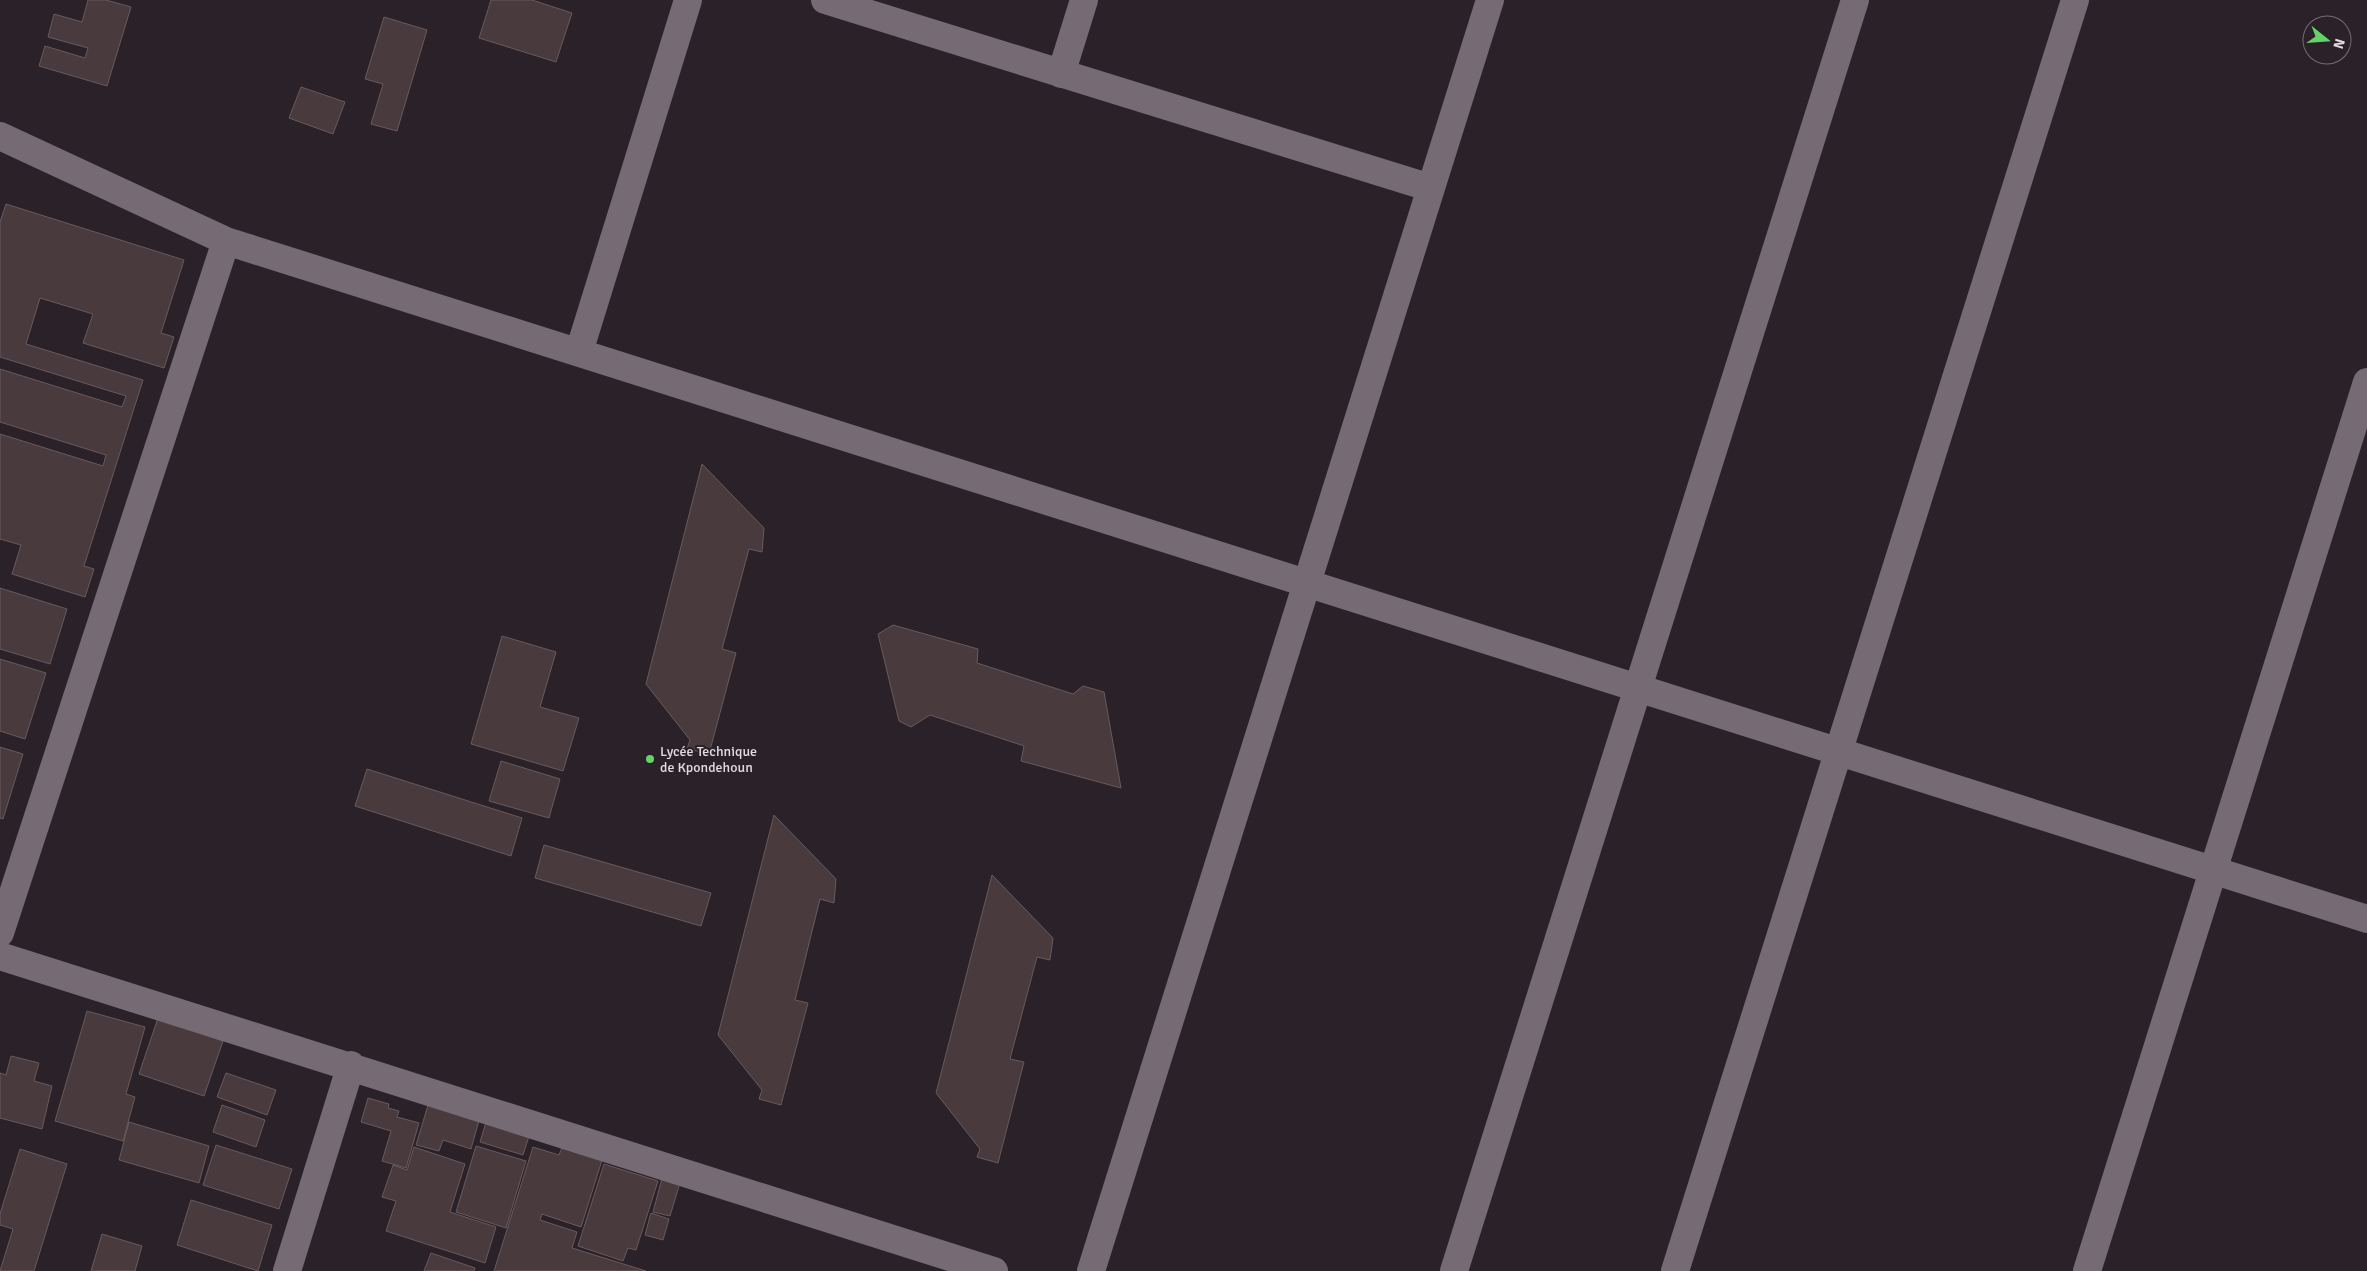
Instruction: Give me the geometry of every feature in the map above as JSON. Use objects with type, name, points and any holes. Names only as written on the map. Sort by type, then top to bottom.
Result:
[{"type":"street","points":[[579,352],[688,0]]},
{"type":"street","points":[[825,0],[1431,188]]},
{"type":"street","points":[[1061,74],[1084,0]]},
{"type":"street","points":[[1091,1271],[1490,0]]},
{"type":"street","points":[[1454,1271],[1854,0]]},
{"type":"street","points":[[1675,1271],[2075,0]]},
{"type":"street","points":[[0,136],[226,241],[2367,919]]},
{"type":"street","points":[[0,933],[226,241]]},
{"type":"street","points":[[2087,1271],[2367,382]]},
{"type":"street","points":[[0,956],[351,1065],[994,1271]]},
{"type":"street","points":[[287,1271],[351,1065]]},
{"type":"building","points":[[88,0],[106,0],[131,7],[107,86],[39,66],[45,46],[85,58],[88,48],[48,37],[54,14],[82,22]]},
{"type":"building","points":[[491,0],[532,0],[572,13],[556,62],[479,38]]},
{"type":"building","points":[[384,17],[427,30],[397,131],[371,124],[383,84],[365,79]]},
{"type":"building","points":[[301,87],[345,102],[333,134],[289,118]]},
{"type":"building","points":[[6,204],[184,260],[161,333],[174,337],[164,368],[83,343],[93,314],[40,298],[26,344],[143,380],[84,566],[94,569],[85,597],[12,574],[21,545],[0,539],[0,434],[103,466],[106,455],[0,422],[0,369],[122,407],[126,396],[0,357],[0,222]]},
{"type":"building","points":[[702,464],[764,528],[762,552],[749,549],[722,649],[736,653],[709,754],[687,749],[690,740],[646,684]]},
{"type":"building","points":[[0,588],[67,609],[50,664],[0,649]]},
{"type":"building","points":[[893,625],[978,649],[977,663],[1073,694],[1083,686],[1104,692],[1121,788],[1021,761],[1024,746],[930,715],[911,727],[899,721],[878,634]]},
{"type":"building","points":[[502,636],[556,652],[540,707],[579,718],[563,771],[471,744]]},
{"type":"building","points":[[0,659],[46,673],[25,739],[0,731]]},
{"type":"building","points":[[0,747],[23,754],[3,819],[0,818]]},
{"type":"building","points":[[501,761],[560,779],[549,818],[489,801]]},
{"type":"building","points":[[367,769],[522,818],[511,856],[355,806]]},
{"type":"building","points":[[774,815],[836,879],[834,903],[820,899],[795,1000],[808,1003],[781,1105],[759,1099],[762,1090],[718,1035]]},
{"type":"building","points":[[544,845],[711,893],[701,926],[535,878]]},
{"type":"building","points":[[992,875],[1053,938],[1050,960],[1037,957],[1010,1059],[1024,1062],[998,1163],[977,1157],[980,1149],[936,1093]]},
{"type":"building","points":[[87,1011],[145,1027],[126,1094],[135,1097],[123,1141],[55,1121]]},
{"type":"building","points":[[158,1018],[223,1041],[204,1096],[139,1074]]},
{"type":"building","points":[[11,1056],[39,1063],[34,1081],[52,1086],[42,1129],[0,1118],[0,1073],[6,1075]]},
{"type":"building","points":[[226,1073],[276,1090],[267,1115],[217,1097]]},
{"type":"building","points":[[368,1098],[389,1104],[388,1108],[399,1111],[397,1117],[419,1123],[406,1168],[382,1161],[391,1131],[361,1122]]},
{"type":"building","points":[[429,1102],[480,1117],[471,1149],[443,1140],[439,1151],[416,1145]]},
{"type":"building","points":[[222,1105],[265,1120],[256,1147],[213,1132]]},
{"type":"building","points":[[487,1119],[530,1133],[523,1155],[480,1142]]},
{"type":"building","points":[[129,1122],[209,1146],[199,1183],[119,1160]]},
{"type":"building","points":[[216,1145],[292,1169],[279,1209],[203,1185]]},
{"type":"building","points":[[563,1145],[603,1157],[581,1227],[542,1214],[540,1220],[577,1232],[572,1248],[646,1271],[494,1271],[533,1147],[559,1155]]},
{"type":"building","points":[[476,1146],[526,1161],[506,1228],[456,1212]]},
{"type":"building","points":[[414,1147],[465,1164],[450,1212],[496,1227],[485,1263],[386,1231],[396,1201],[382,1197],[393,1165],[407,1170]]},
{"type":"building","points":[[20,1149],[67,1164],[34,1271],[0,1271],[13,1229],[0,1225],[0,1214]]},
{"type":"building","points":[[604,1164],[658,1181],[636,1250],[628,1248],[623,1261],[578,1246]]},
{"type":"building","points":[[664,1171],[682,1176],[670,1216],[653,1212]]},
{"type":"building","points":[[191,1200],[272,1225],[258,1271],[177,1245]]},
{"type":"building","points":[[651,1213],[669,1219],[663,1240],[645,1235]]},
{"type":"building","points":[[102,1234],[142,1246],[135,1271],[91,1271]]},
{"type":"building","points":[[431,1253],[475,1268],[474,1271],[424,1271]]},
{"type":"place","name":"Lycée Technique de Kpondehoun","points":[[650,759]]}]
